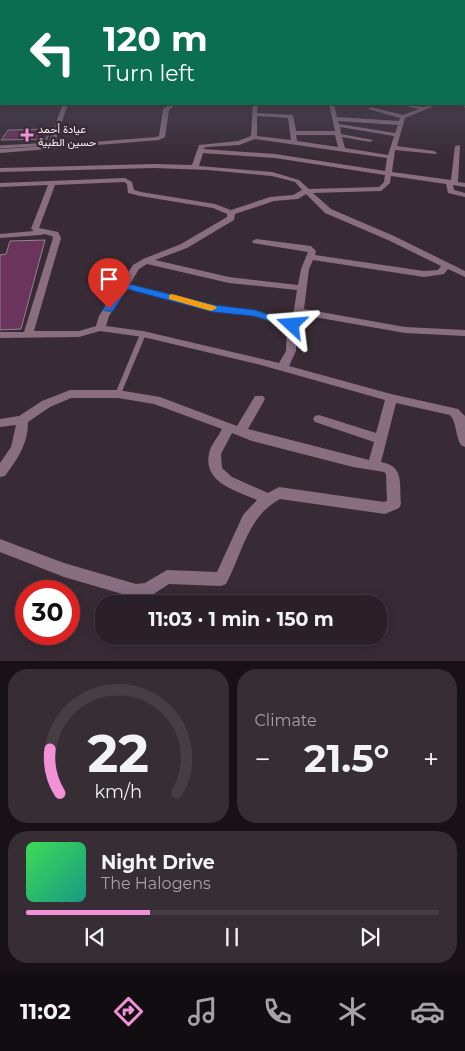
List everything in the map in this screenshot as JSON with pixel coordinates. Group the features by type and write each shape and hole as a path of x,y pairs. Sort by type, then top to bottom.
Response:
{"street":[{"path":"51,145 65,105"},
{"path":"0,151 51,145 157,139 162,137 166,109 172,105"},
{"path":"254,105 254,137"},
{"path":"331,105 342,149"},
{"path":"405,105 422,108"},
{"path":"336,122 401,120 422,108 432,105"},
{"path":"371,110 401,120"},
{"path":"254,114 289,115 294,133 294,144"},
{"path":"0,185 125,180 130,183 131,191 140,194 215,206 232,213 273,199 295,197 305,191 381,189 387,183 390,157 401,120"},
{"path":"336,122 398,135"},
{"path":"294,133 338,134 370,140"},
{"path":"195,167 201,146 239,143 254,137 390,157"},
{"path":"272,174 280,142"},
{"path":"458,146 451,191 465,195"},
{"path":"394,148 434,153"},
{"path":"200,151 275,156 465,185"},
{"path":"0,170 121,166 195,167 272,174 297,181 305,191 328,211 465,274"},
{"path":"28,334 57,238 51,233 35,229 53,182"},
{"path":"100,328 136,267 146,260 184,246 213,230 231,218 232,213"},
{"path":"0,236 51,233"},
{"path":"256,241 308,248 312,251 301,288 299,311 292,325 291,350 282,368"},
{"path":"311,257 424,274 441,272 446,265"},
{"path":"146,260 229,280 301,288"},
{"path":"124,285 213,308 255,313 292,325"},
{"path":"299,311 405,330 465,333"},
{"path":"0,335 79,334 100,328 143,334 282,368 390,398 454,412 460,418 465,442"},
{"path":"0,423 22,420 46,404 70,394 84,392 118,394 156,400 234,430 344,460 387,468 392,472 394,504 385,508 279,493 266,498 256,507 240,533 221,579 167,577 147,590 136,591 58,568 0,545"},
{"path":"374,466 379,438 390,398"},
{"path":"259,399 216,454 216,470 227,481 266,498"},
{"path":"320,419 379,438"},
{"path":"0,472 17,450 22,440 22,420"}],"lane":[{"path":"0,147 51,145"},
{"path":"118,394 143,334"}],"building":[{"name":"عيادة أحمد حسين الطبية","path":"51,129 47,139 1,140 8,130"},
{"path":"45,240 21,329 0,330 0,255 6,254 10,241"}],"slow traffic":[{"path":"172,297 211,308"}],"place":[{"name":"عيادة أحمد حسين الطبية","path":"27,135"}],"route":[{"path":"109,309 124,285 213,308 255,313 292,325"}]}
